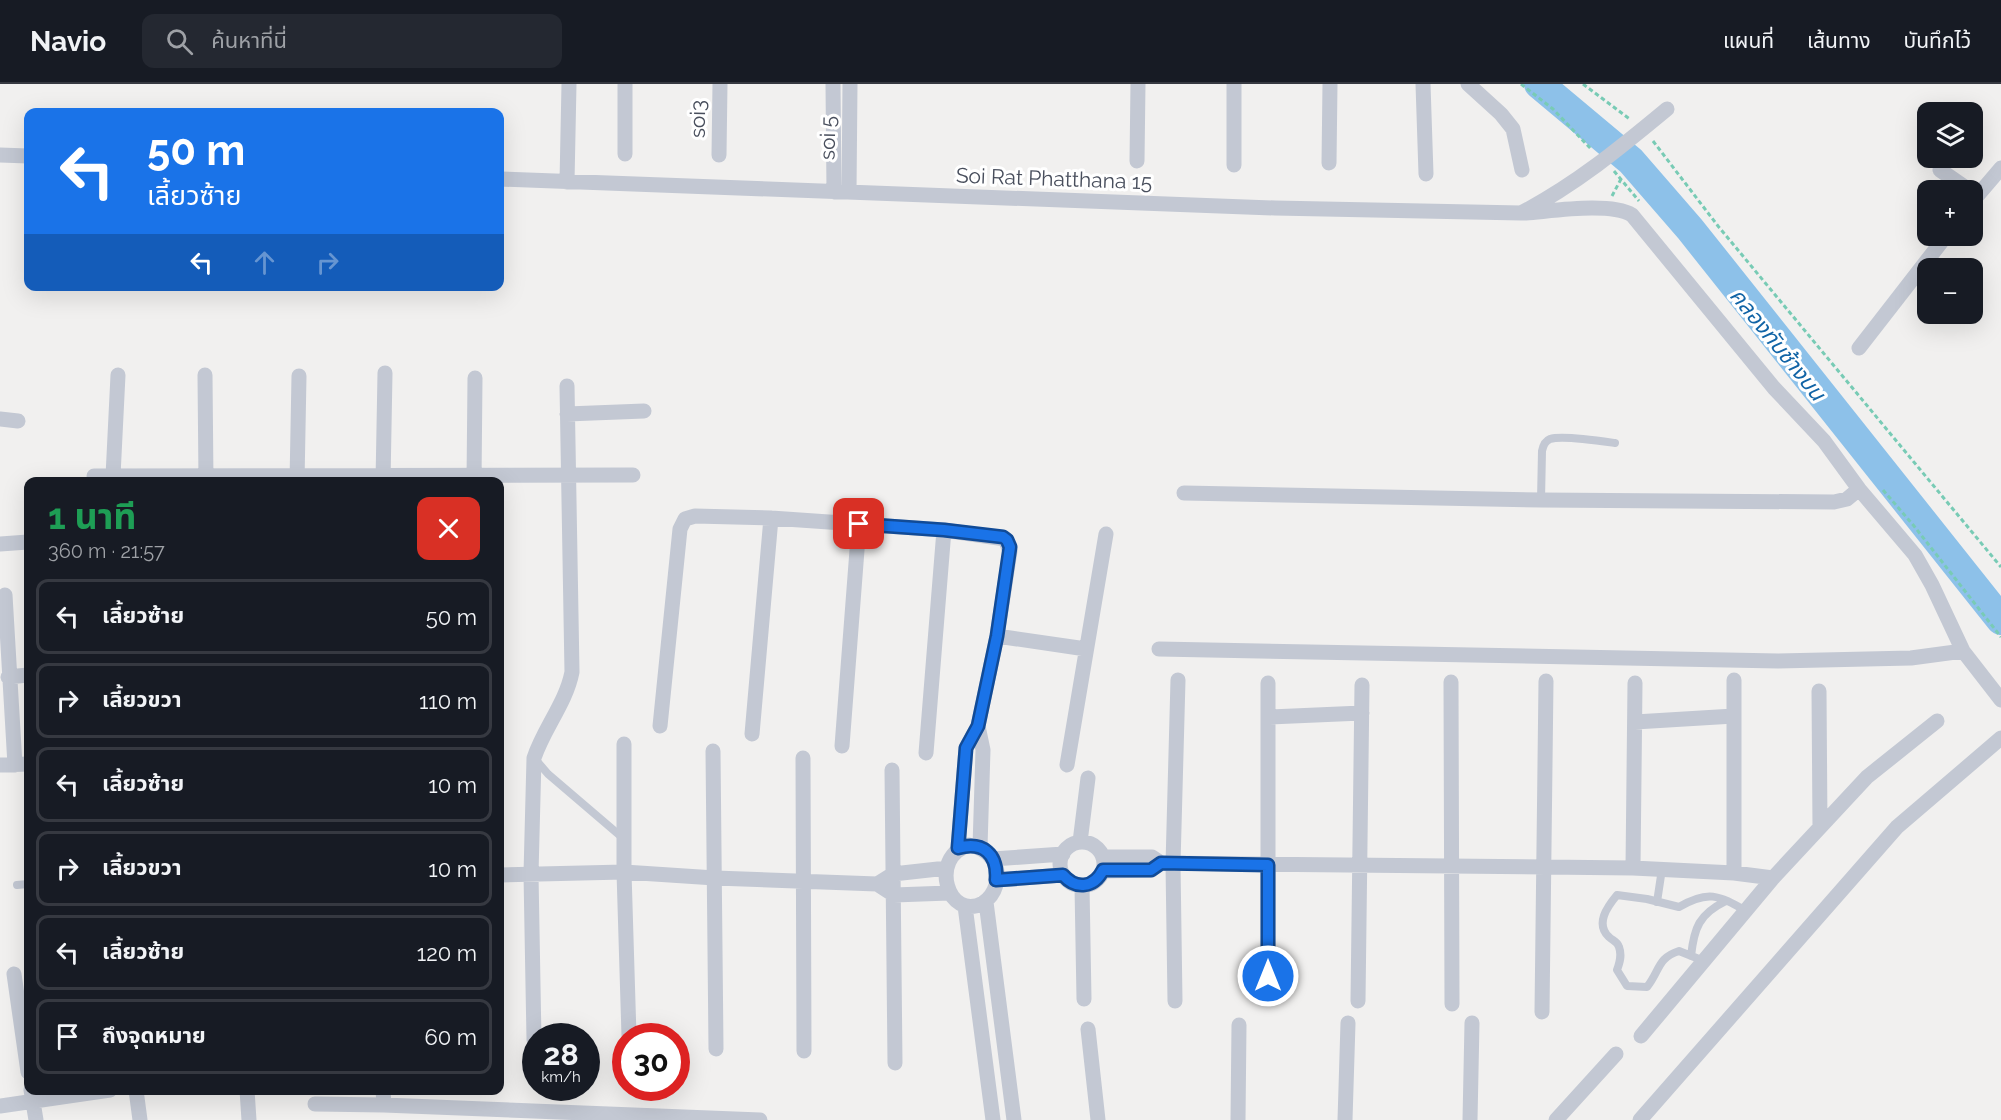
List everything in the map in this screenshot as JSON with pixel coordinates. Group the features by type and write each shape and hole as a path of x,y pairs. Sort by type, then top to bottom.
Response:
{"street":[{"path":"567,182 569,84"},
{"path":"625,84 625,154"},
{"name":"soi3","path":"719,155 720,84"},
{"name":"soi 5","path":"833,84 842,192"},
{"name":"soi 5","path":"842,192 850,84"},
{"path":"1137,161 1138,84"},
{"path":"1234,84 1234,165"},
{"path":"1329,163 1330,84"},
{"path":"1423,84 1426,174"},
{"path":"1468,84 1501,114 1513,129 1522,170"},
{"name":"Soi Rat Phatthana 15","path":"504,179 1275,208 1521,213 1548,199 1666,109"},
{"path":"0,155 24,156"},
{"path":"1983,185 2001,168"},
{"path":"1940,170 1953,180"},
{"path":"1521,213 1604,208 1624,210 1640,224 1774,388 1824,441 1859,489 1915,555 1963,651 2001,700"},
{"path":"1860,348 1938,246"},
{"path":"383,477 385,373"},
{"path":"113,476 118,375"},
{"path":"205,375 206,477"},
{"path":"297,477 299,376"},
{"path":"474,477 475,378"},
{"path":"534,1023 531,874 534,758 540,740 568,688 572,672 567,386"},
{"path":"567,414 644,411"},
{"path":"0,419 18,422"},
{"path":"498,477 568,474 633,475"},
{"path":"94,476 160,477"},
{"path":"1184,494 1834,502 1847,499 1859,489"},
{"path":"660,726 680,529 686,519 695,516 771,518 944,530 1003,537 1010,551 997,636 978,726 966,748 958,848"},
{"path":"752,734 771,518"},
{"path":"842,746 859,524"},
{"path":"926,753 944,530"},
{"path":"1067,765 1106,534"},
{"path":"0,544 24,542"},
{"path":"4,595 9,767"},
{"path":"997,636 1086,649"},
{"path":"1159,649 1778,661 1911,658 1963,651"},
{"path":"5,669 24,674"},
{"path":"1175,1001 1167,863 1178,680"},
{"path":"1734,680 1734,873"},
{"path":"1542,1012 1546,681"},
{"path":"1451,682 1452,1004"},
{"path":"1268,683 1268,999"},
{"path":"1633,868 1635,683"},
{"path":"1358,1001 1362,685"},
{"path":"1819,691 1820,827"},
{"path":"1268,717 1362,713"},
{"path":"1635,722 1734,716"},
{"path":"1641,1036 1697,958 1746,911 1773,878 1867,777 1936,721"},
{"path":"978,726 983,750 980,847"},
{"path":"1640,1120 1898,827 2001,738"},
{"path":"624,744 624,872 629,1023"},
{"path":"713,751 716,1049"},
{"path":"803,758 804,1051"},
{"path":"892,770 895,1063"},
{"path":"1080,843 1088,778"},
{"path":"1080,843 1094,846 1103,864 1095,882 1082,886 1075,885 1063,875 1061,868 1063,854 1067,848 1080,843"},
{"path":"969,845 980,847 993,859 997,872 991,896 986,902 977,906 965,906 956,902 949,893 947,868 950,857 958,848 969,845"},
{"path":"993,859 1063,854"},
{"path":"1103,864 1152,857 1167,863 1633,868 1734,873 1773,878"},
{"path":"877,884 893,874 947,868"},
{"path":"504,874 624,872 877,884 894,895 949,893"},
{"path":"996,880 1063,875"},
{"path":"1082,886 1084,999"},
{"path":"986,902 1014,1120"},
{"path":"965,906 993,1120"},
{"path":"14,974 24,1044"},
{"path":"1345,1120 1348,1023"},
{"path":"1470,1120 1472,1023"},
{"path":"1238,1120 1239,1025"},
{"path":"1088,1029 1098,1120"},
{"path":"1556,1120 1616,1054"},
{"path":"137,1095 140,1120"},
{"path":"247,1095 249,1120"},
{"path":"0,1106 32,1096 36,1120"},
{"path":"315,1104 383,1098 760,1120"}],"lane":[{"path":"1541,500 1542,451 1549,440 1559,438 1615,442"},
{"path":"534,758 548,774 624,839"},
{"path":"1657,902 1662,869"},
{"path":"17,885 24,884"},
{"path":"1726,901 1700,920 1694,935 1697,958 1679,951 1669,954 1661,961 1653,980 1647,987 1627,987 1617,970 1621,959 1618,943 1607,936 1602,921 1608,906 1617,896 1678,907 1706,895 1726,901 1746,911"}],"path":[{"path":"1521,84 1552,109 1596,162"},
{"path":"1583,84 1638,127"},
{"path":"1652,140 1718,226 2001,567"},
{"path":"1604,208 1621,179 1614,171"}],"waterway":[{"name":"คลองทับช้างบน","path":"1539,84 1631,161 1690,229 2001,620"}],"route":[{"path":"859,524 1003,537 1010,547 997,636 978,726 966,748 958,848 969,845 980,847 988,852 997,872 996,880 1063,875 1068,881 1082,886 1095,882 1103,870 1151,870 1161,863 1268,865 1268,976"}]}
